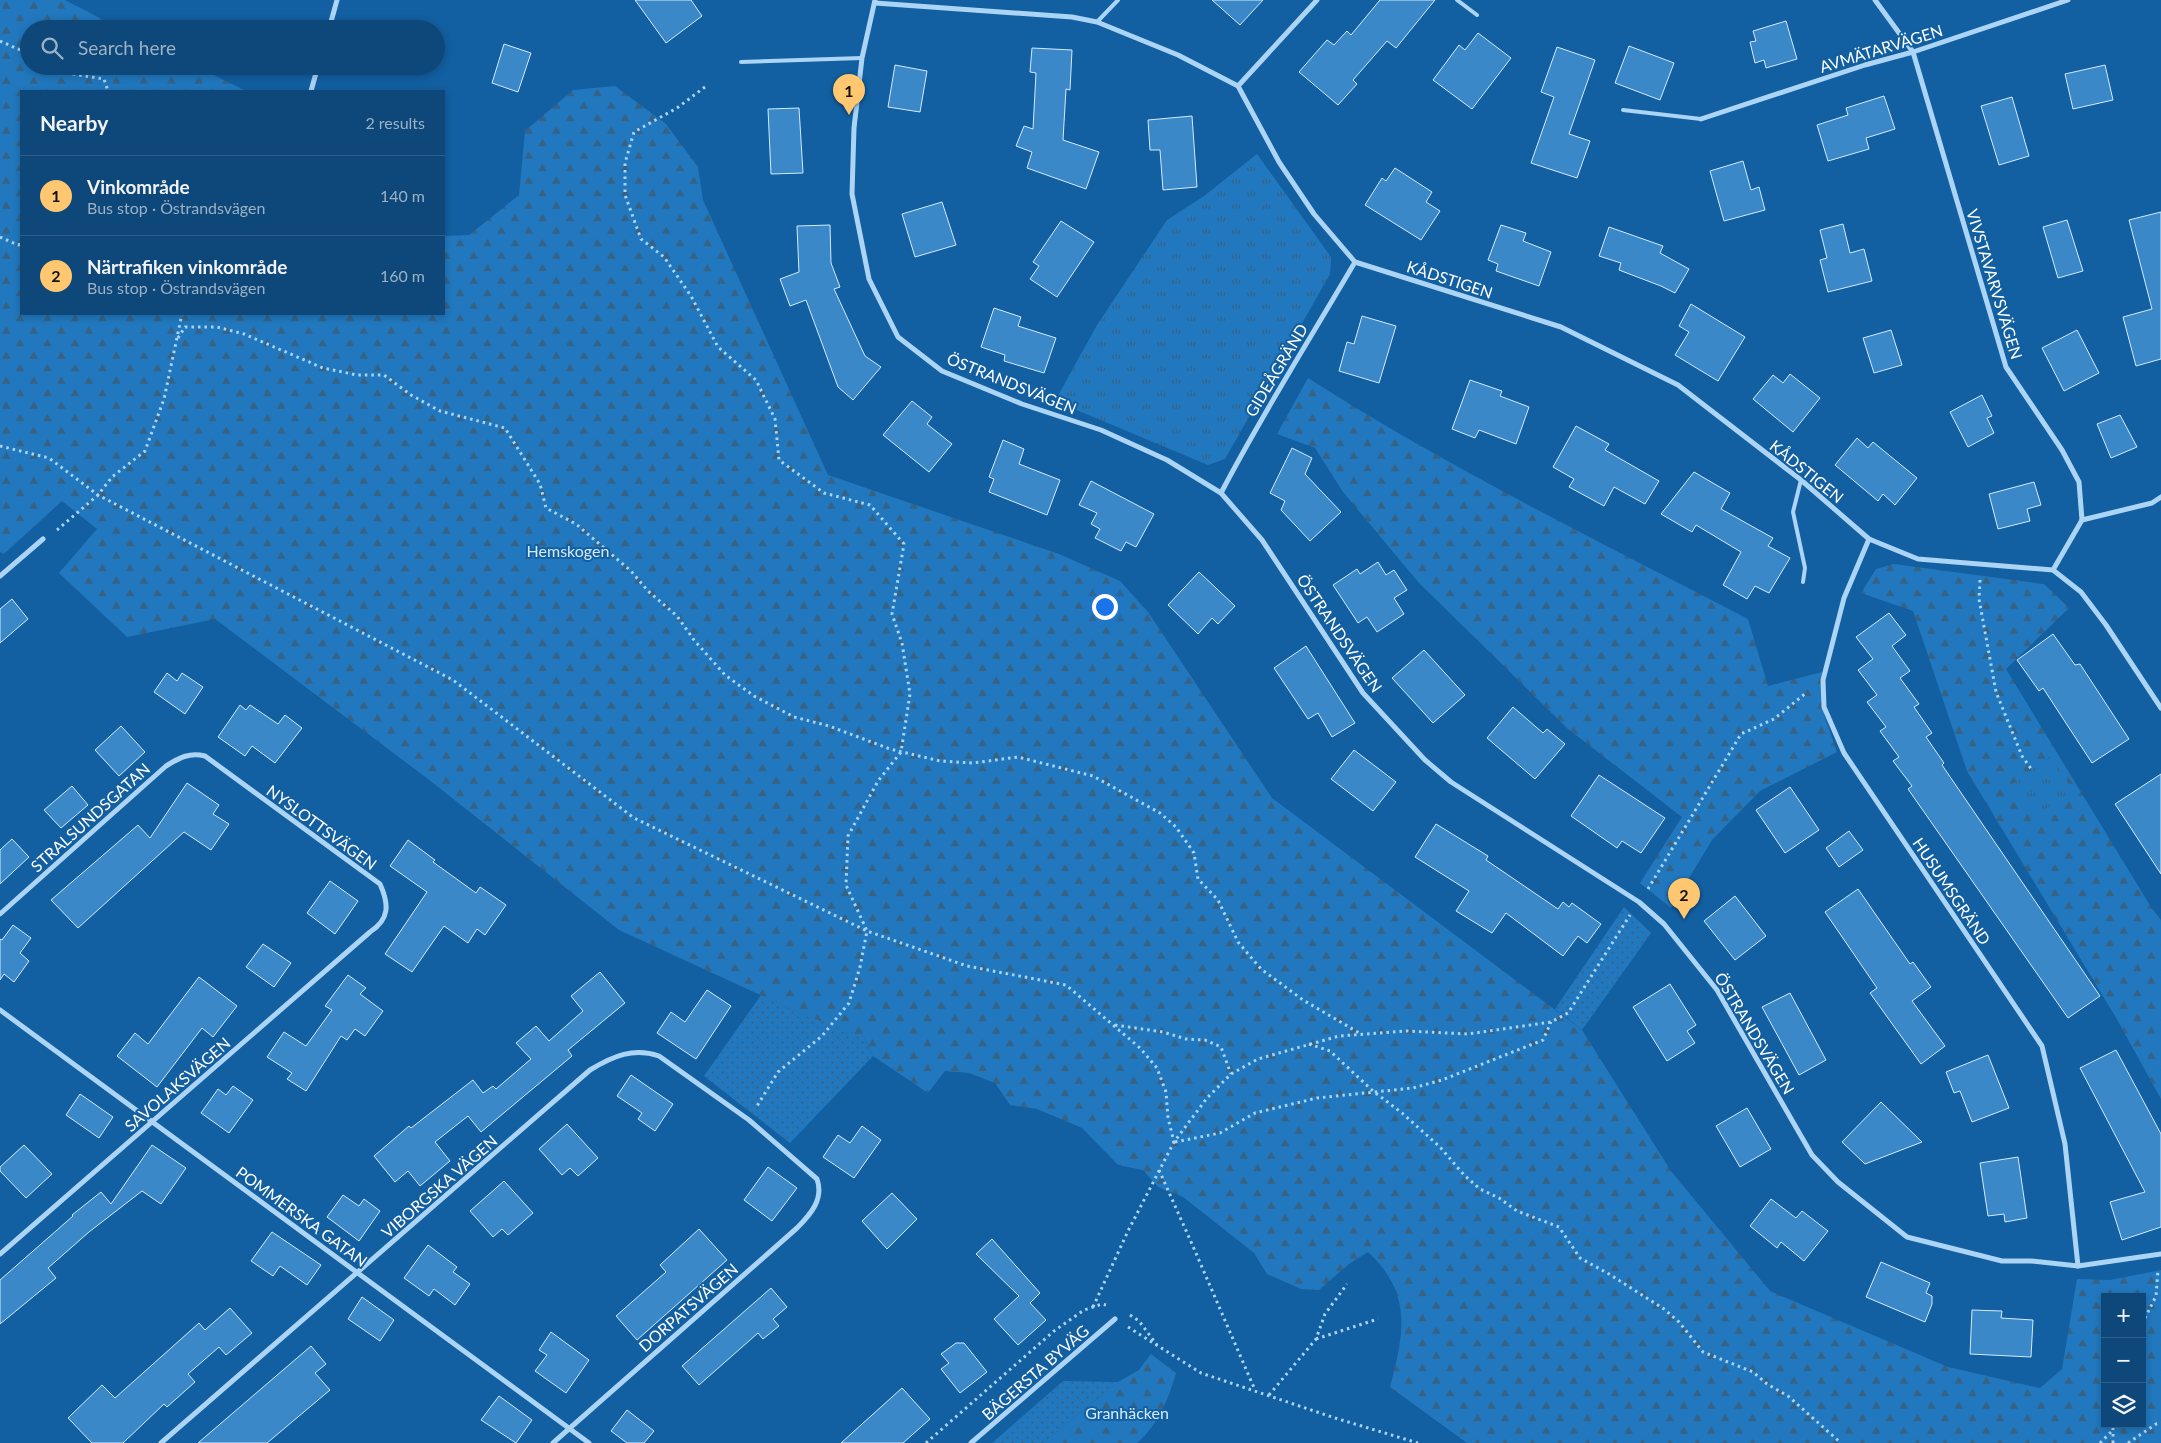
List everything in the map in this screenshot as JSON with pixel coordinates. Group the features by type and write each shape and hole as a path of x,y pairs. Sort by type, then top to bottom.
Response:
{"street":[{"path":"331,20 337,0"},
{"path":"1238,86 1317,0"},
{"name":"VIVSTAVARVSVÄGEN","path":"1875,0 1913,52 2006,367 2062,450 2079,482 2082,520"},
{"name":"AVMÄTARVÄGEN","path":"1701,119 1865,65 1913,52 2068,0"},
{"path":"875,1 1072,17 1097,22 1178,55 1238,86 1279,162 1314,214 1355,262"},
{"name":"ÖSTRANDSVÄGEN","path":"875,1 862,58 854,128 852,194 869,279 898,337 942,371 1022,404 1101,430 1167,460 1221,493 1262,540 1363,693 1425,760 1451,782 1639,902 1664,924 1717,990 1812,1155 1838,1182 1907,1237 2002,1262 2031,1261 2078,1266 2161,1254"},
{"path":"311,90 315,75"},
{"name":"GIDEÅGRÄND","path":"1221,493 1248,440 1355,262"},
{"name":"KÅDSTIGEN","path":"1355,262 1561,327 1678,385 1801,480 1869,539 1918,559 2053,570"},
{"path":"2161,497 2152,503 2082,520 2053,570 2081,592 2106,625 2161,708"},
{"name":"HUSUMSGRÄND","path":"1869,539 1844,598 1823,680 1824,707 1844,753 2042,1046 2065,1144 2078,1266"},
{"path":"0,576 43,540"},
{"name":"STRALSUNDSGATAN","path":"0,914 166,766 195,754 205,756"},
{"name":"NYSLOTTSVÄGEN","path":"205,756 380,884 387,899 385,916 380,926 370,932"},
{"name":"SAVOLAKSVÄGEN","path":"0,1254 370,932"},
{"name":"POMMERSKA GATAN","path":"0,1010 589,1443"},
{"name":"VIBORGSKA VÄGEN","path":"160,1443 590,1070 608,1059 625,1053 646,1052 660,1056 749,1120"},
{"name":"DORPATSVÄGEN","path":"553,1443 814,1211 819,1187 816,1179 749,1120"},
{"name":"BÄGERSTA BYVÄG","path":"971,1443 1115,1319"}],"lane":[{"path":"1097,22 1118,0"},
{"path":"1456,0 1477,15"},
{"path":"741,62 862,58"},
{"path":"1623,110 1701,119"},
{"path":"1801,480 1793,512 1805,568 1803,582"}],"path":[{"path":"0,42 20,50"},
{"path":"79,75 104,79 108,90"},
{"path":"705,87 677,108 634,132 625,162 625,195 641,240 664,257 691,296 718,347 756,380 775,419 779,460 824,493 870,505 904,544 892,614 902,643 910,694 901,752 878,781 848,836 846,885 867,931 849,1003 822,1036 778,1072 749,1120"},
{"path":"0,237 20,244"},
{"path":"43,540 48,538 98,495 112,477 145,451 164,399 182,315"},
{"path":"178,338 185,327 217,327 244,334 323,368 357,375 384,375 411,395 440,411 505,428 540,484 546,508 576,524 631,571 648,591 677,616 694,640 725,675 754,696 794,717 829,726 901,752 940,761 973,763 1018,757 1093,776 1160,813 1176,827 1194,853 1198,879 1218,900 1238,942 1261,969 1303,1000 1361,1034"},
{"path":"0,446 49,458 98,495 453,680 634,818 867,931 967,966 1066,985 1140,1048 1157,1068 1166,1092 1168,1118 1174,1142"},
{"path":"1981,565 1979,598 1996,692 2022,756 2032,770"},
{"path":"1094,1307 1158,1170 1174,1142 1207,1098 1231,1074 1258,1059 1339,1036 1406,1031 1468,1034 1551,1022 1568,1013 1639,902 1741,734 1774,719 1823,680"},
{"path":"1174,1142 1220,1133 1255,1113 1317,1098 1413,1088 1442,1080 1543,1040 1551,1022"},
{"path":"1114,1025 1163,1032 1186,1039 1205,1040 1222,1047 1231,1074"},
{"path":"1309,1044 1330,1051 1372,1091 1402,1113 1440,1147 1464,1175 1480,1188 1499,1198 1517,1211 1559,1227 1580,1258 1664,1309 1679,1322 1703,1352 1753,1372 1766,1384 1788,1396 1841,1443"},
{"path":"1158,1170 1256,1391"},
{"path":"2146,1316 2156,1296 2159,1264"},
{"path":"1269,1394 1316,1339 1324,1314 1347,1284"},
{"path":"926,1443 1054,1331 1084,1310 1102,1304 1108,1306"},
{"path":"1128,1313 1139,1321 1159,1346"},
{"path":"1115,1319 1201,1373 1269,1394 1302,1408 1418,1443"},
{"path":"1316,1339 1378,1319"},
{"path":"2128,1443 2156,1424 2161,1423"},
{"path":"2100,1443 2113,1430"},
{"path":"2113,1430 2113,1443"}],"green space":[{"name":"Hemskogen","path":"0,0 65,0 104,20 20,20 20,75 214,75 244,90 20,90 20,315 445,315 445,236 469,235 519,195 525,131 573,90 615,86 666,124 698,167 703,200 828,475 1059,554 1120,581 1148,612 1272,798 1582,1030 1671,1171 1770,1291 1948,1367 2040,1388 2062,1369 2077,1279 2110,1280 2161,1270 2161,1443 1467,1443 1390,1387 1399,1349 1401,1315 1392,1283 1368,1252 1349,1264 1319,1290 1301,1289 1267,1274 1254,1253 1183,1197 1158,1187 1143,1170 1118,1165 1082,1128 1037,1109 1010,1105 995,1083 969,1073 945,1071 928,1093 873,1056 864,1037 797,1012 619,930 428,779 215,619 127,637 59,573 97,529 62,501 4,554 0,552"},
{"path":"1257,154 1331,257 1330,274 1225,459 1208,465 1055,401 1097,325 1167,220 1204,196"},
{"path":"1308,378 1470,474 1748,619 1768,686 1822,672 1824,715 1837,752 1760,791 1712,840 1671,908 1640,883 1682,817 1568,729 1419,583 1343,492 1315,448 1277,434"},
{"path":"1894,564 2044,584 2069,608 2006,669 2151,907 2161,920 2161,1099 2115,1016 1967,771 1913,611 1861,593 1876,569"},
{"path":"2052,755 2072,790 2041,813 2010,786"},
{"path":"1624,907 1651,933 1582,1030 1555,1009"},
{"path":"761,995 797,1012 807,1012 864,1037 873,1056 790,1143 704,1076"},
{"name":"Granhäcken","path":"1151,1354 1176,1373 1170,1393 1157,1420 1137,1443 1043,1443 1118,1382 1139,1370"},
{"path":"1063,1381 1118,1382 1043,1443 992,1443"}],"building":[{"path":"635,0 691,0 702,16 666,43"},
{"path":"1212,0 1263,0 1240,25"},
{"path":"1380,0 1435,0 1396,48 1387,41 1353,80 1357,84 1338,105 1299,72 1327,40 1334,45 1347,31 1351,35"},
{"path":"1786,21 1797,59 1766,68 1764,60 1755,63 1750,42 1756,41 1753,31"},
{"path":"1478,33 1511,58 1472,109 1433,80 1459,45 1465,50"},
{"path":"504,44 531,53 518,92 492,83"},
{"path":"1629,46 1674,63 1660,100 1615,83"},
{"path":"1557,47 1595,60 1569,134 1590,141 1577,178 1531,163 1554,97 1541,92"},
{"path":"1032,48 1072,50 1070,90 1066,89 1063,140 1099,152 1086,189 1027,168 1032,152 1016,146 1024,126 1033,129 1036,73 1030,72"},
{"path":"895,65 927,71 920,112 888,107"},
{"path":"2105,65 2113,100 2073,109 2065,74"},
{"path":"1884,96 1895,129 1866,138 1869,149 1828,161 1817,125 1848,115 1846,108"},
{"path":"2012,97 2029,156 1999,165 1981,106"},
{"path":"799,108 803,173 771,174 768,109"},
{"path":"1192,116 1197,187 1163,190 1160,150 1150,150 1148,120"},
{"path":"1743,161 1751,190 1759,187 1765,210 1724,221 1710,171"},
{"path":"1395,168 1432,192 1426,202 1440,211 1421,240 1365,205 1382,178 1386,181"},
{"path":"942,202 956,245 915,257 902,214"},
{"path":"2161,212 2161,359 2136,366 2123,317 2152,309 2129,220"},
{"path":"2067,220 2083,271 2058,278 2043,227"},
{"path":"1061,221 1094,242 1057,297 1030,279 1039,266 1033,262"},
{"path":"1843,224 1850,253 1864,249 1872,281 1828,292 1820,260 1827,258 1820,230"},
{"path":"830,225 831,263 840,287 834,289 865,356 881,367 853,400 838,387 806,300 790,306 780,279 799,272 797,226"},
{"path":"1501,225 1526,233 1523,241 1551,252 1539,286 1496,271 1498,264 1488,260"},
{"path":"1609,227 1663,246 1660,253 1689,269 1675,293 1619,270 1621,263 1599,256"},
{"path":"1691,304 1745,337 1718,381 1675,355 1689,332 1679,326"},
{"path":"994,308 1021,317 1018,326 1056,338 1044,373 1004,361 1005,355 981,347"},
{"path":"1362,316 1396,326 1379,383 1339,371 1347,342 1354,344"},
{"path":"1891,330 1902,365 1874,373 1863,338"},
{"path":"2077,330 2099,373 2064,391 2042,348"},
{"path":"1790,374 1820,398 1793,432 1753,399 1773,375 1783,383"},
{"path":"1470,380 1502,391 1500,396 1529,407 1516,444 1479,430 1475,438 1452,429"},
{"path":"1982,395 1992,416 1987,418 1994,433 1968,447 1950,412"},
{"path":"912,401 932,417 927,424 952,444 929,472 883,435"},
{"path":"2120,415 2137,447 2111,458 2097,424"},
{"path":"1576,426 1609,444 1605,450 1659,481 1645,504 1614,487 1604,506 1569,487 1574,479 1553,467"},
{"path":"1857,438 1868,448 1873,442 1917,478 1895,505 1883,494 1878,501 1835,465"},
{"path":"1003,440 1024,449 1019,464 1060,480 1047,515 989,492 994,479 989,477"},
{"path":"1292,448 1312,458 1305,474 1341,512 1310,541 1281,510 1285,501 1270,493"},
{"path":"1694,472 1730,493 1721,509 1773,538 1768,546 1790,558 1769,593 1755,586 1747,599 1723,585 1741,552 1696,525 1692,532 1661,514"},
{"path":"1091,481 1154,514 1136,547 1126,542 1121,551 1095,538 1100,529 1091,524 1097,513 1079,505"},
{"path":"2034,482 2041,505 2027,509 2030,521 1998,529 1989,494"},
{"path":"1378,562 1386,575 1394,570 1407,590 1394,598 1404,614 1377,632 1367,617 1358,623 1333,585 1357,569 1360,574"},
{"path":"1199,572 1235,606 1218,624 1212,618 1198,634 1168,605"},
{"path":"12,599 28,619 0,643 0,609"},
{"path":"1889,613 1906,635 1892,646 1910,671 1900,678 1919,704 1914,707 1932,733 1926,737 1944,763 1942,765 2100,996 2068,1018 1908,789 1912,786 1893,761 1899,757 1880,731 1886,727 1867,702 1877,695 1858,670 1873,659 1856,637"},
{"path":"2053,634 2075,665 2080,664 2129,739 2092,763 2043,688 2039,691 2017,660"},
{"path":"1306,646 1355,723 1332,737 1318,713 1308,719 1274,668"},
{"path":"1424,650 1465,695 1433,723 1392,678"},
{"path":"167,673 177,681 182,673 203,687 185,714 154,692"},
{"path":"240,705 246,710 250,705 278,724 285,715 302,728 275,763 252,746 245,756 218,737"},
{"path":"1513,707 1543,733 1547,729 1565,744 1535,779 1487,738"},
{"path":"121,726 145,752 119,776 95,750"},
{"path":"1354,750 1396,782 1373,811 1331,779"},
{"path":"2161,774 2161,874 2115,804"},
{"path":"1599,775 1665,818 1641,853 1622,841 1617,848 1571,816"},
{"path":"187,783 219,805 213,814 229,824 211,850 184,832 78,928 51,900 138,825 150,838"},
{"path":"72,786 88,805 61,828 44,810"},
{"path":"1790,787 1819,830 1785,853 1756,810"},
{"path":"1436,824 1488,856 1486,860 1558,909 1563,902 1569,907 1572,903 1601,924 1587,943 1578,936 1563,956 1506,913 1492,933 1456,911 1469,891 1415,857"},
{"path":"1849,831 1863,850 1839,867 1826,848"},
{"path":"12,839 29,857 0,884 0,850"},
{"path":"408,840 435,860 433,862 476,893 480,887 506,905 485,935 477,929 468,943 444,926 412,972 385,954 427,892 390,866"},
{"path":"330,881 358,901 335,934 307,913"},
{"path":"1858,889 1910,964 1913,962 1931,987 1912,1001 1945,1046 1921,1064 1870,993 1877,988 1825,912"},
{"path":"1735,896 1766,936 1735,960 1704,921"},
{"path":"13,925 31,938 20,953 29,961 14,982 4,974 0,980 0,939 2,940"},
{"path":"263,944 291,963 274,987 246,967"},
{"path":"600,972 625,1003 568,1050 572,1056 481,1132 468,1116 435,1142 450,1161 420,1186 408,1171 395,1182 374,1156 409,1126 411,1128 473,1080 483,1093 493,1086 496,1089 531,1059 516,1043 536,1026 549,1041 583,1011 571,996"},
{"path":"348,975 366,988 360,994 383,1011 365,1036 355,1029 347,1040 341,1036 306,1091 287,1079 292,1073 267,1057 284,1032 306,1046 332,1010 325,1006"},
{"path":"199,977 237,1006 213,1037 202,1028 157,1087 117,1056 135,1033 148,1044"},
{"path":"1670,984 1696,1025 1687,1031 1695,1043 1667,1061 1633,1007"},
{"path":"707,990 731,1006 696,1059 657,1033 671,1012 685,1022"},
{"path":"1790,993 1826,1060 1799,1075 1762,1007"},
{"path":"2116,1050 2161,1134 2161,1227 2122,1240 2110,1202 2145,1192 2080,1068"},
{"path":"1988,1055 2009,1108 1972,1122 1960,1091 1954,1093 1946,1072"},
{"path":"631,1075 673,1104 655,1131 638,1119 642,1113 617,1096"},
{"path":"233,1086 253,1100 229,1133 201,1113 218,1089 226,1095"},
{"path":"80,1094 113,1117 99,1138 66,1115"},
{"path":"1881,1102 1922,1142 1865,1164 1842,1142"},
{"path":"1747,1108 1771,1149 1740,1167 1716,1126"},
{"path":"567,1124 598,1158 578,1176 570,1168 562,1175 539,1149"},
{"path":"862,1126 881,1140 854,1178 823,1157 838,1135 850,1143"},
{"path":"24,1145 52,1174 26,1198 0,1171 0,1167"},
{"path":"152,1145 186,1168 161,1204 142,1191 89,1232 48,1268 56,1278 0,1324 0,1280 72,1215 101,1192 111,1204"},
{"path":"2018,1157 2027,1218 2005,1222 2004,1214 1988,1216 1980,1163"},
{"path":"768,1167 797,1188 772,1221 744,1200"},
{"path":"504,1181 533,1213 508,1235 502,1229 493,1237 470,1211"},
{"path":"892,1193 917,1219 887,1249 862,1221"},
{"path":"343,1195 359,1206 364,1199 380,1211 359,1241 327,1217"},
{"path":"1771,1199 1796,1218 1802,1211 1828,1231 1804,1261 1781,1242 1777,1248 1750,1226"},
{"path":"699,1229 727,1260 637,1340 616,1316 666,1272 660,1265"},
{"path":"272,1232 321,1265 307,1285 280,1266 273,1276 251,1261"},
{"path":"992,1239 1040,1293 1030,1303 1046,1320 1018,1345 994,1319 1019,1296 976,1254"},
{"path":"428,1245 457,1267 453,1272 470,1284 455,1305 434,1289 429,1296 404,1278"},
{"path":"1881,1262 1930,1283 1926,1293 1932,1296 1932,1304 1925,1322 1866,1297"},
{"path":"771,1288 787,1307 773,1319 779,1326 763,1339 758,1333 699,1385 682,1366"},
{"path":"362,1297 394,1320 380,1341 348,1319"},
{"path":"230,1308 252,1333 226,1355 219,1347 188,1374 195,1382 167,1407 164,1404 123,1443 92,1443 68,1418 102,1385 115,1398 199,1323 205,1330"},
{"path":"1972,1310 2002,1311 2001,1318 2033,1320 2031,1357 1970,1354"},
{"path":"551,1332 589,1360 566,1393 535,1371 547,1355 539,1350"},
{"path":"956,1343 964,1343 987,1372 960,1393 941,1369 949,1363 941,1354"},
{"path":"311,1346 326,1364 315,1373 330,1390 267,1443 198,1443"},
{"path":"902,1388 930,1419 903,1443 841,1443"},
{"path":"499,1396 532,1420 516,1443 481,1420"},
{"path":"627,1410 654,1431 644,1443 627,1443 611,1431"}],"place":[{"name":"Vinkområde","path":"849,115"},
{"name":"Närtrafiken vinkområde","path":"1684,919"}]}
